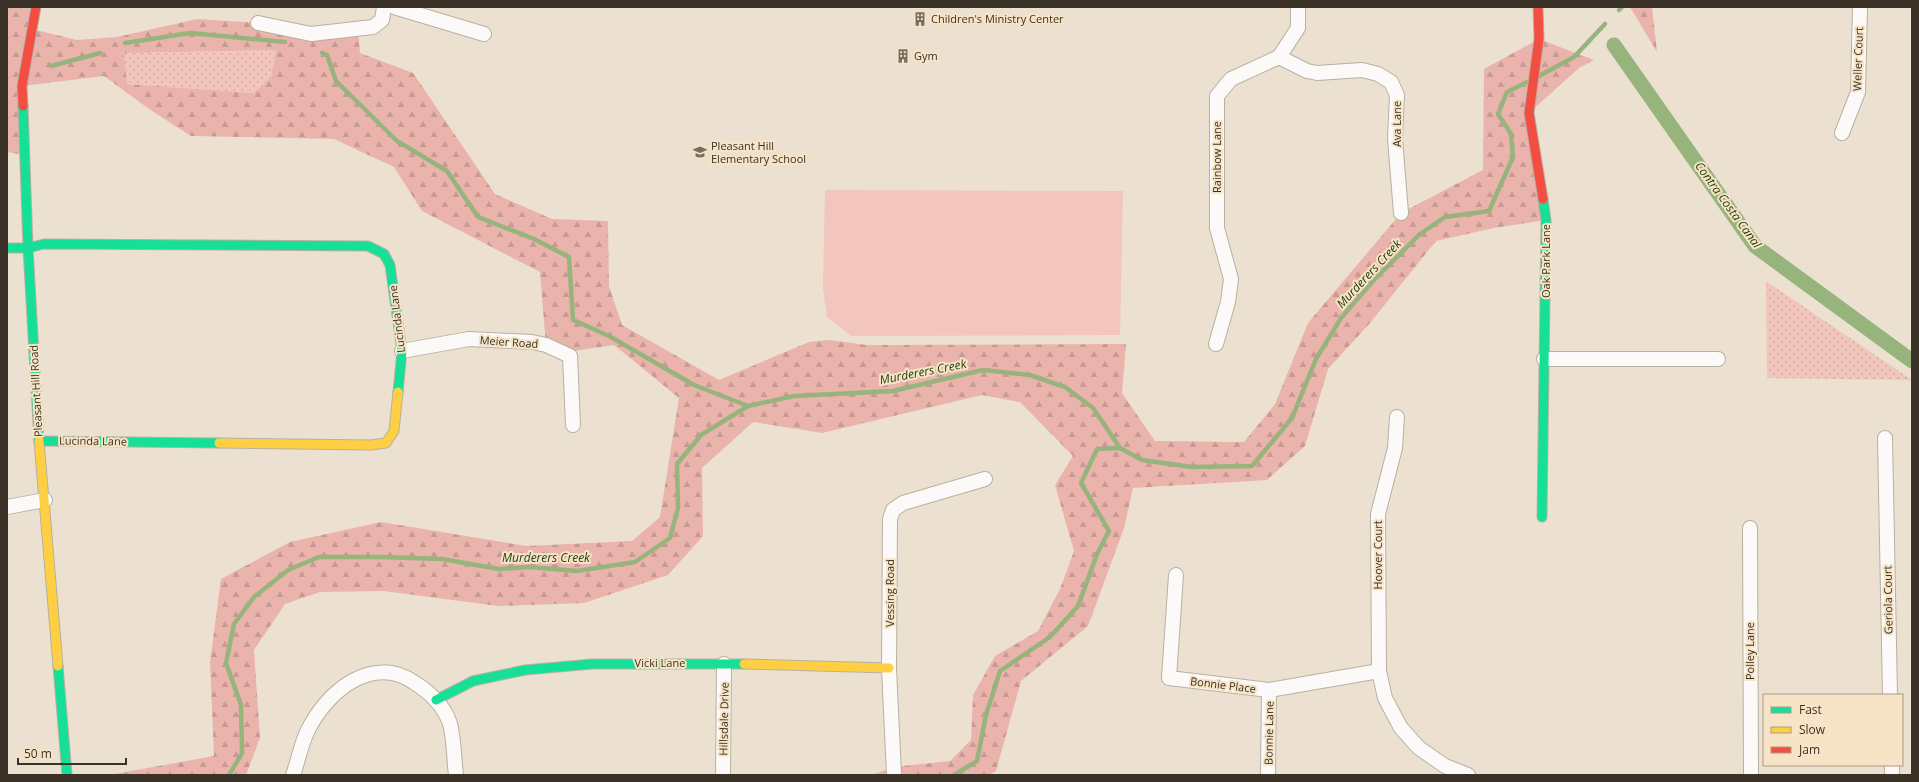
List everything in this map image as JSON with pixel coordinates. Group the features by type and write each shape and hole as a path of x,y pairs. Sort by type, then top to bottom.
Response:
{"street":[{"name":"Pleasant Hill Road","path":"36,7 22,86 28,248 39,441 67,775"},
{"path":"258,23 311,34 373,27 382,20 384,7"},
{"path":"394,7 484,34"},
{"path":"1279,57 1298,28 1298,7"},
{"name":"Oak Park Lane","path":"1538,7 1539,39 1537,64 1529,113 1546,220 1542,517"},
{"name":"Weller Court","path":"1842,133 1858,92 1860,7"},
{"name":"Ava Lane","path":"1279,57 1307,71 1317,73 1362,70 1378,74 1391,82 1397,95 1395,139 1401,213"},
{"name":"Rainbow Lane","path":"1216,344 1228,302 1231,279 1216,228 1217,96 1231,79 1279,57"},
{"name":"Lucinda Lane","path":"7,248 28,248 44,244 368,246 384,254 390,265 402,351 394,431 386,443 371,445 39,441"},
{"name":"Meier Road","path":"402,351 469,339 532,342 546,345 570,356 573,425"},
{"path":"1544,359 1718,359"},
{"name":"Hoover Court","path":"1397,417 1395,448 1378,514 1379,671 1385,698 1401,728 1419,748 1445,766 1468,775"},
{"name":"Geriola Court","path":"1885,438 1890,694"},
{"name":"Vessing Road","path":"894,775 889,668 890,519 893,510 903,503 985,479"},
{"path":"7,508 45,500"},
{"name":"Polley Lane","path":"1750,528 1751,775"},
{"name":"Bonnie Place","path":"1176,575 1169,678 1269,690 1379,671"},
{"name":"Vicki Lane","path":"436,700 473,681 525,670 592,664 724,664 889,668"},
{"name":"Hillsdale Drive","path":"723,775 724,664"},
{"path":"293,775 307,731 324,706 342,686 356,678 374,673 388,672 405,676 436,700 450,721 456,775"},
{"name":"Bonnie Lane","path":"1268,775 1269,690"}],"shaded area":[{"path":"276,50 271,77 255,93 127,84 124,53"},
{"path":"825,190 1123,191 1120,335 851,336 827,317 823,288"},
{"path":"1766,281 1912,380 1767,378"}],"green space":[{"path":"7,7 36,7 32,29 77,40 117,37 197,19 258,23 311,34 358,29 360,53 413,73 495,194 552,219 608,221 609,286 622,325 719,380 809,342 829,340 867,345 1126,344 1122,393 1155,441 1244,442 1275,404 1308,323 1401,213 1483,170 1484,69 1539,39 1594,60 1579,68 1529,113 1546,220 1494,228 1436,241 1370,323 1328,369 1305,446 1267,480 1133,488 1124,528 1088,626 1021,681 996,771 990,775 872,775 894,767 950,761 971,740 973,695 995,656 1038,631 1060,589 1074,551 1055,485 1073,456 1020,402 982,395 822,433 753,422 702,468 703,536 668,575 584,603 498,606 384,591 320,592 285,604 254,650 260,738 246,775 109,775 214,756 210,662 221,579 290,542 381,522 527,546 632,541 660,517 679,398 614,345 573,351 546,345 540,272 422,211 394,167 334,139 191,136 149,109 104,76 22,86 25,155 7,152","holes":["276,50 271,77 254,93 127,84 124,53"]},
{"path":"1630,7 1652,7 1657,52"}],"waterway":[{"name":"Murderers Creek","path":"1619,10 1622,7"},
{"name":"Murderers Creek","path":"1539,76 1574,57 1605,24"},
{"path":"125,43 190,33 285,42"},
{"name":"Contra Costa Canal","path":"1614,45 1755,246 1912,361"},
{"path":"51,66 100,53"},
{"path":"322,53 327,55 336,81 397,141 447,171 478,217 534,239 569,257 573,320 609,336 694,385 748,406"},
{"name":"Murderers Creek","path":"229,775 242,753 241,705 226,663 234,624 254,597 288,570 319,557 442,559 499,569 529,567 577,571 635,562 670,538 678,508 677,464 701,435 748,406 794,396 893,391 983,370 1030,375 1065,387 1093,408 1120,448 1142,460 1192,467 1252,466 1292,418 1316,359 1341,318 1373,281 1420,234 1445,217 1489,211 1513,157 1511,134 1498,114 1507,92 1527,82"},
{"path":"954,775 977,761 986,715 1000,671 1050,637 1078,606 1097,554 1109,531 1081,483 1097,449 1120,448"}],"traffic: fast":[{"path":"23,106 28,248 39,441"},
{"path":"1542,517 1546,220 1543,199"},
{"path":"7,248 28,248 44,244 368,246 384,254 390,265 402,351 398,392"},
{"path":"39,441 219,443"},
{"path":"436,700 473,681 525,670 592,664 744,664"},
{"path":"58,666 67,775"}],"traffic: slow":[{"path":"219,443 371,445 386,443 394,431 398,392"},
{"path":"39,441 58,666"},
{"path":"744,664 889,668"}],"traffic: jam":[{"path":"23,106 22,86 36,7"},
{"path":"1538,7 1539,39 1529,113 1543,199"}],"place":[{"name":"Children's Ministry Center","path":"920,19"},
{"name":"Gym","path":"903,56"},
{"name":"Pleasant Hill Elementary School","path":"700,152"}]}
